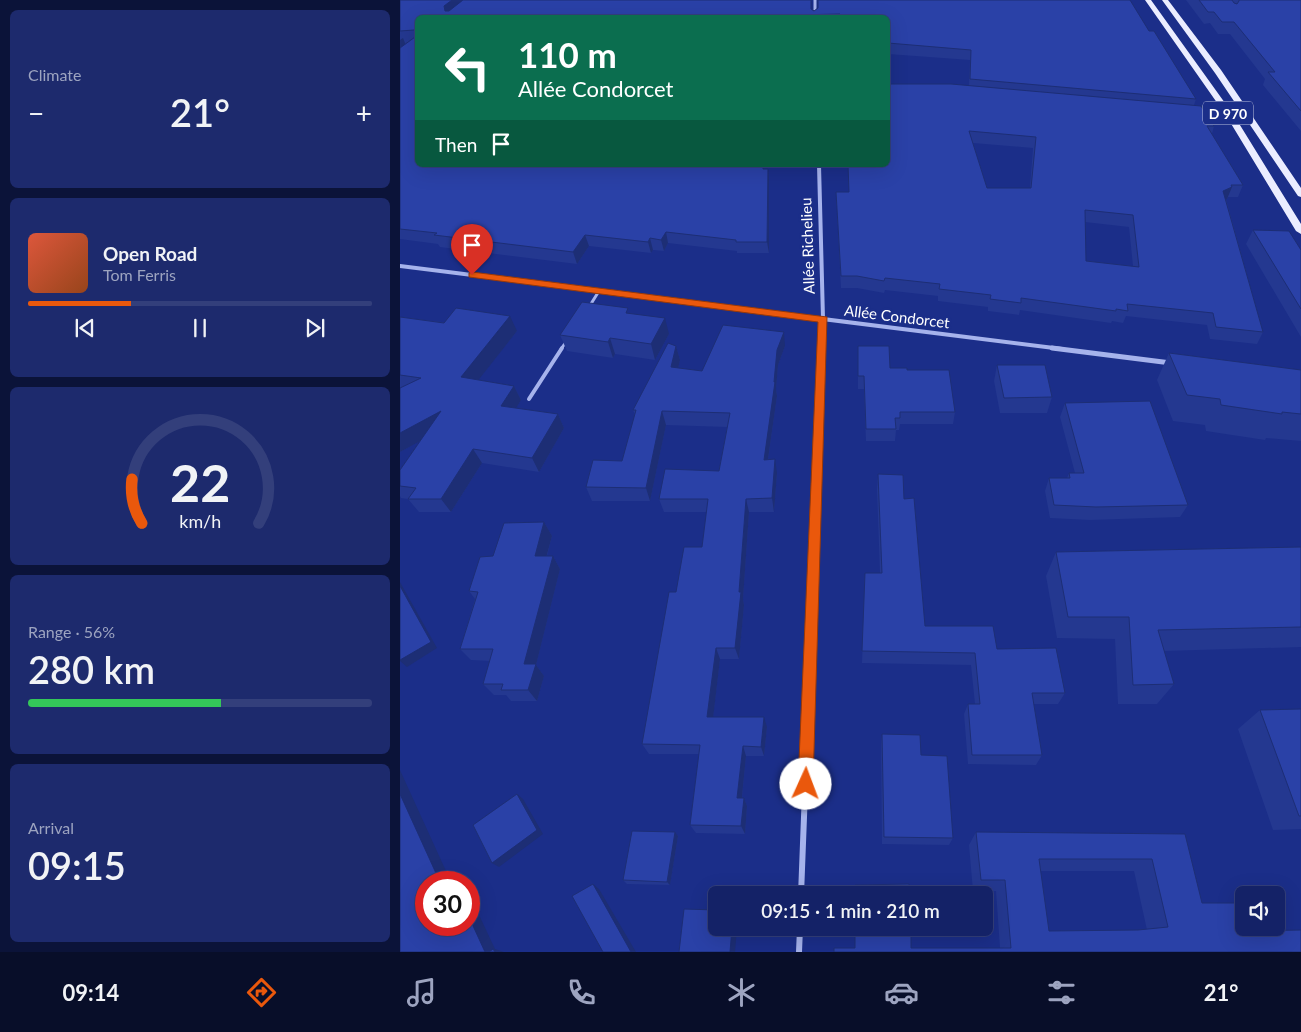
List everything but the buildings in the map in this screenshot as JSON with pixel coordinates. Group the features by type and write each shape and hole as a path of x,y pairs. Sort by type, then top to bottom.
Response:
{"main road":[{"name":"D 970","path":"1148,0 1231,117 1301,231"},
{"name":"D 970","path":"1165,0 1218,72 1301,194"}],"street":[{"path":"815,0 815,15"},
{"path":"1194,113 1231,117"},
{"name":"Allée Richelieu","path":"801,886 823,319 819,167"},
{"name":"Allée Condorcet","path":"400,266 1174,363"},
{"path":"799,952 800,936"}],"lane":[{"path":"588,308 599,291"},
{"path":"529,399 567,341"}],"route":[{"path":"472,275 823,319 806,784"}]}
